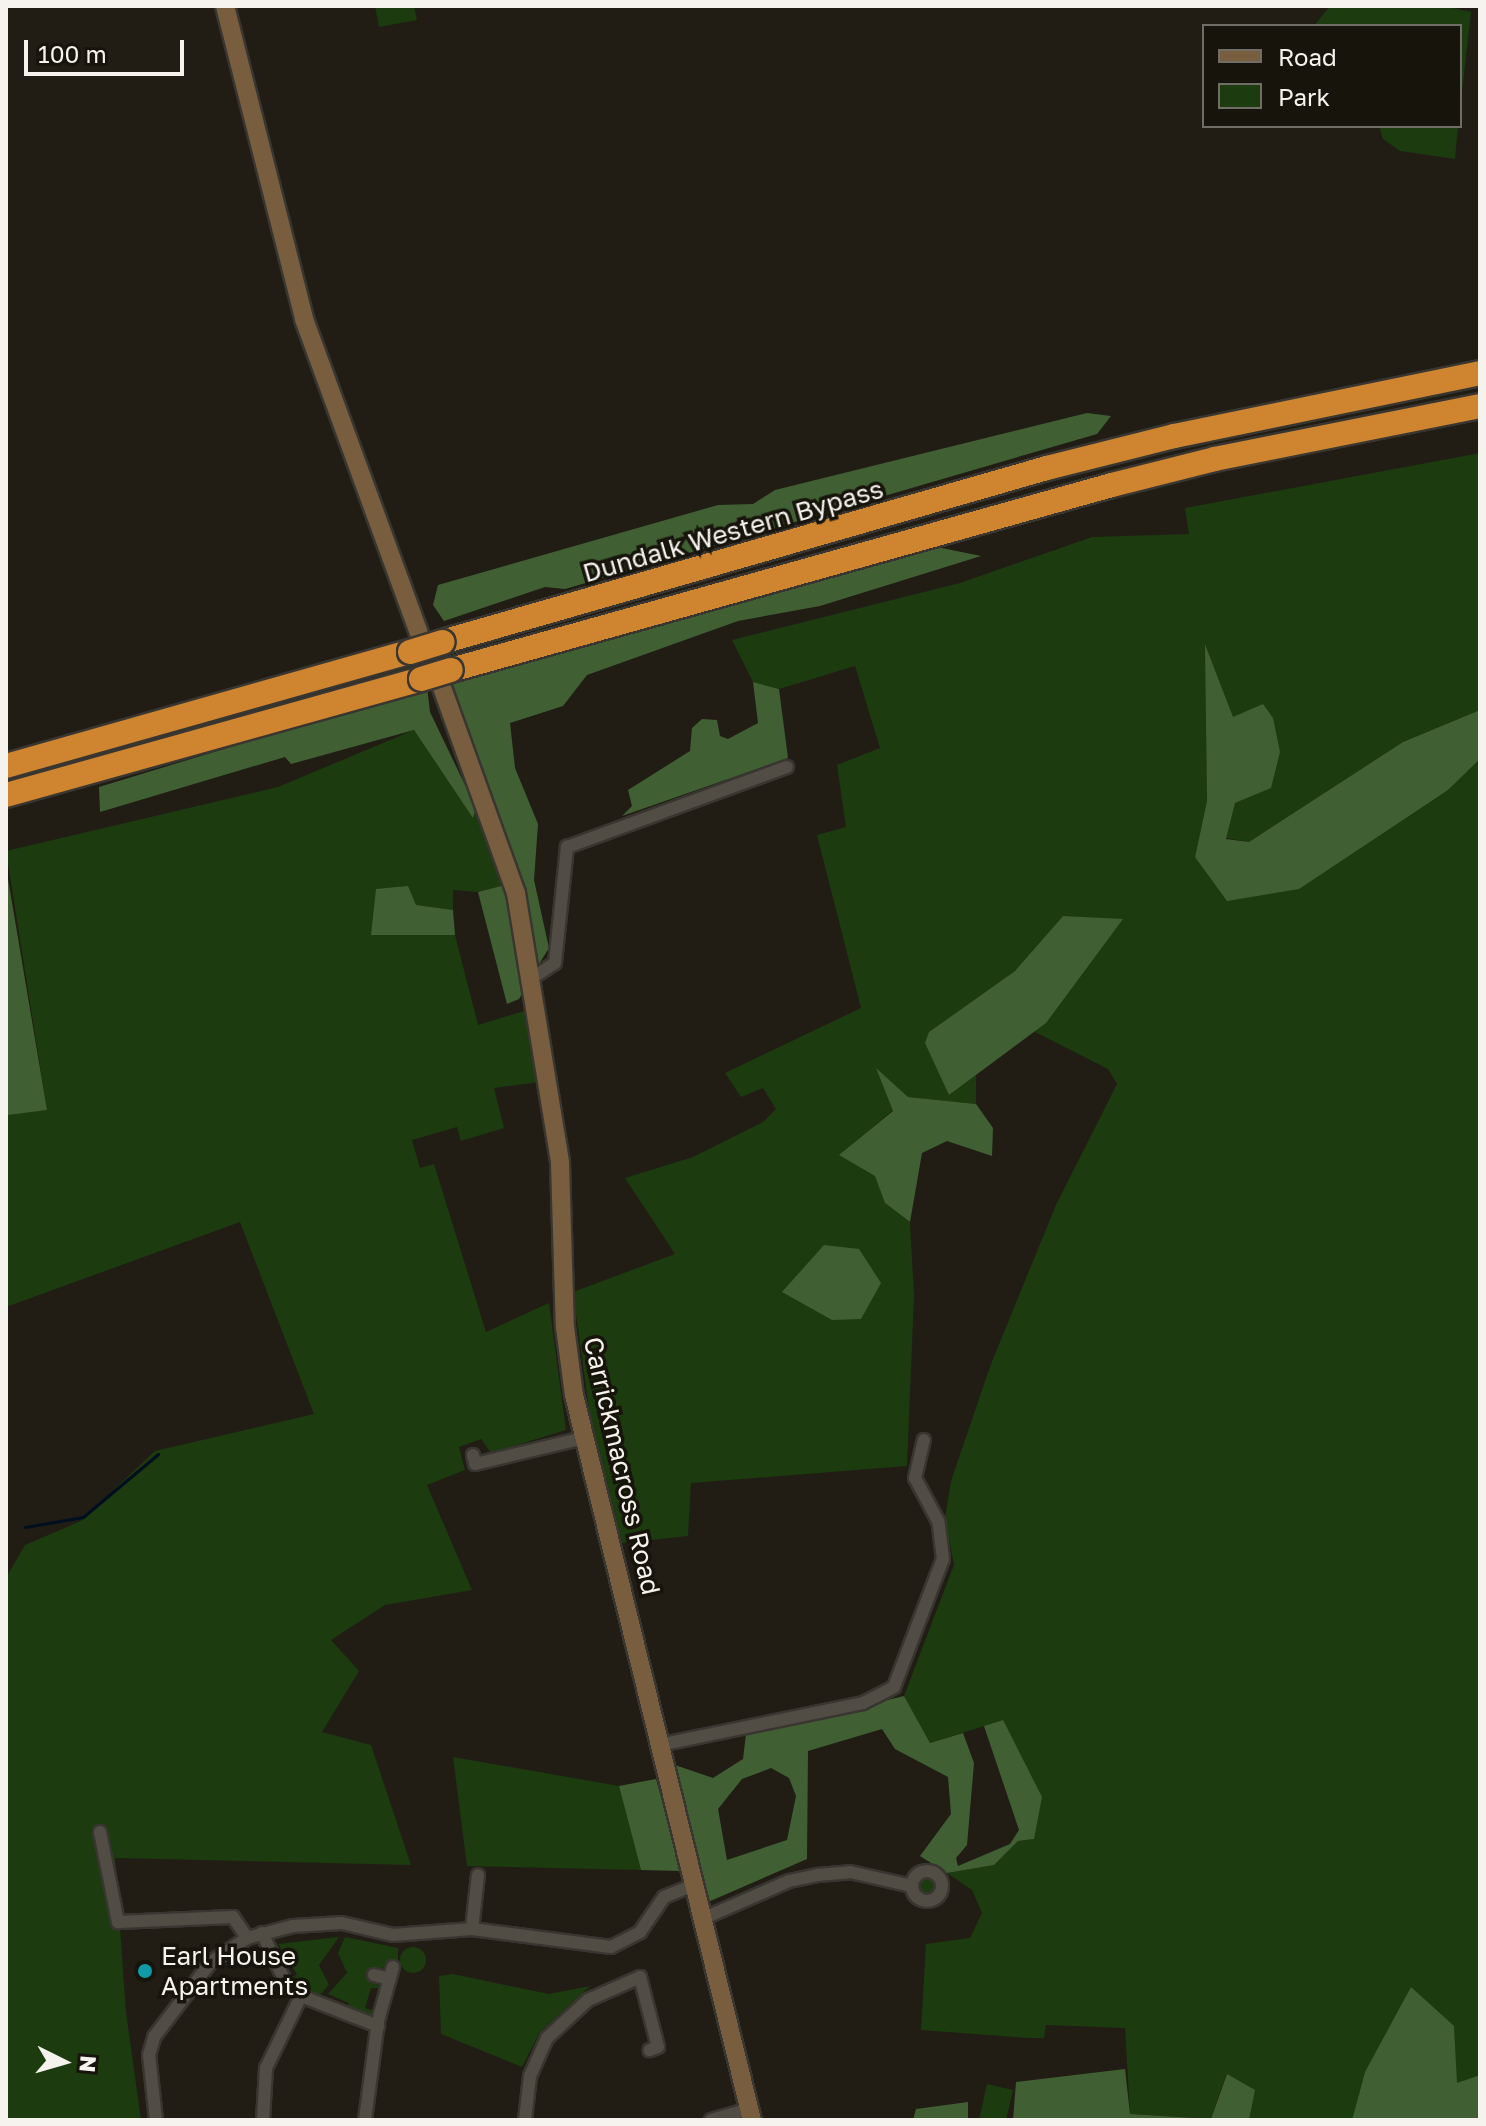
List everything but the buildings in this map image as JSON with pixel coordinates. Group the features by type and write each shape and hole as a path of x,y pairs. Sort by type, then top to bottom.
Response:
{"highway":[{"name":"Dundalk Western Bypass","path":"6,766 424,642 1061,464 1174,436 1480,373"},
{"path":"6,795 437,677 1141,477 1480,406"}],"main road":[{"path":"225,6 304,319 424,642"},
{"name":"Carrickmacross Road","path":"437,677 516,893 560,1163 565,1327 583,1438 751,2114"}],"street":[{"path":"532,978 555,963 567,847 787,767"},
{"path":"473,1455 475,1464 583,1438"},
{"path":"659,1745 863,1703 894,1687 943,1559 935,1513 915,1478 924,1440"},
{"path":"100,1832 118,1922 233,1917 247,1938"},
{"path":"702,1919 789,1881 818,1875 850,1872 912,1886"},
{"path":"472,1929 478,1875"},
{"path":"156,2120 149,2055 154,2037 211,1962 247,1938 328,1923 393,1935 472,1929 611,1947 640,1932 664,1897 694,1885"},
{"path":"262,1933 285,1981 301,1996 378,2026"},
{"path":"365,2120 378,2026 391,1973 374,1975"},
{"path":"525,2120 537,2056 547,2038 588,2000 640,1977 658,2047 650,2050"},
{"path":"263,2120 266,2068 301,1996"},
{"path":"711,2120 751,2114"}],"green space":[{"path":"375,6 414,6 417,20 379,27"},
{"path":"1330,6 1444,6 1471,12 1462,92 1462,24 1316,24"},
{"path":"1380,128 1458,128 1455,159 1400,151 1383,139"},
{"path":"1087,413 1111,416 1097,434 565,589 545,587 444,621 433,605 438,585 718,505 753,504 775,490"},
{"path":"1480,453 1480,710 1403,742 1249,842 1226,838 1235,803 1270,788 1233,718 1206,646 1207,801 1195,857 1448,790 1480,759 1480,2075 1456,2084 1454,2026 1365,2072 1352,2120 1249,2120 1254,2090 1226,2075 1211,2119 1130,2114 1125,2028 1046,2025 1044,2038 921,2030 926,1944 970,1938 982,1913 972,1890 947,1873 994,1865 1018,1841 1034,1839 1003,1720 930,1743 904,1696 954,1565 945,1518 951,1481 991,1364 1056,1205 1117,1084 1108,1069 1035,1032 1122,920 1063,916 1015,971 929,1032 949,1095 976,1075 976,1104 908,1097 877,1070 893,1110 840,1155 876,1176 885,1203 910,1222 914,1296 907,1466 691,1483 688,1536 622,1543 589,1409 573,1292 675,1254 625,1178 693,1157 763,1122 776,1109 763,1088 741,1097 725,1073 861,1008 817,835 846,827 837,765 880,748 855,666 779,689 753,682 732,640 960,583 1092,537 1189,534 1185,508"},
{"path":"932,546 981,556 820,606 738,621 587,675 563,706 510,723 515,768 538,824 534,880 549,948 539,964 512,855 451,679"},
{"path":"1205,644 1233,717 1263,704 1273,718 1280,752 1271,788 1235,803 1226,839 1249,842 1403,742 1480,710 1480,759 1448,790 1299,889 1227,901 1195,857 1207,801"},
{"path":"753,682 779,689 788,758 622,816 632,806 628,790 690,751 692,728 702,719 717,720 720,736 728,739 758,723"},
{"path":"427,687 430,712 476,808 473,818 414,730 291,764 285,757 100,812 99,787"},
{"path":"414,730 473,817 476,808 505,885 478,892 453,890 453,910 416,905 372,935 455,935 478,1025 527,1010 539,1082 494,1088 504,1128 461,1141 457,1127 412,1140 420,1168 434,1164 486,1332 549,1303 566,1430 491,1453 481,1439 459,1447 465,1470 427,1485 472,1590 385,1605 331,1640 359,1671 322,1732 371,1745 411,1865 115,1858 126,2012 141,2120 6,2120 6,1578 25,1545 81,1521 155,1451 314,1414 240,1222 6,1307 6,1114 47,1110 6,851 278,787"},
{"path":"6,867 47,1110 8,1115 6,1114"},
{"path":"505,885 526,986 519,999 507,1004 478,892"},
{"path":"408,886 416,905 453,910 455,935 371,935 376,889"},
{"path":"1063,916 1123,919 1046,1023 949,1095 925,1043 929,1032 1015,971"},
{"path":"876,1068 908,1097 976,1104 993,1128 992,1156 947,1141 922,1153 910,1222 885,1203 875,1176 839,1155 893,1111"},
{"path":"824,1245 859,1249 881,1283 861,1319 832,1320 782,1292"},
{"path":"904,1696 930,1743 963,1733 974,1763 967,1845 956,1858 958,1866 1010,1844 1019,1830 984,1726 1003,1720 1042,1797 1034,1839 1018,1841 994,1865 947,1873 920,1856 951,1814 948,1777 895,1749 882,1729 808,1751 807,1859 708,1902 672,1764 713,1778 743,1759 746,1734","holes":["771,1768 789,1778 796,1796 787,1840 727,1860 718,1809 742,1779"]},
{"path":"453,1757 619,1786 641,1870 467,1866"},
{"path":"656,1779 681,1871 641,1870 619,1786"},
{"path":"927,1877 934,1880 937,1887 934,1894 927,1897 920,1894 917,1887 920,1880"},
{"path":"339,1937 319,1965 329,1985 317,1998 291,1979 297,1974 278,1944"},
{"path":"345,1937 398,1948 398,1966 374,1969 371,1981 382,1988 371,1988 365,2008 374,2011 370,2016 346,2011 349,2003 328,1994 347,1973 338,1953"},
{"path":"413,1947 422,1951 426,1960 422,1969 413,1973 404,1969 400,1960 404,1951"},
{"path":"453,1974 549,1994 590,1986 540,2032 522,2067 441,2034 439,1976"},
{"path":"1411,1987 1454,2026 1457,2083 1480,2075 1480,2120 1352,2120 1365,2072"},
{"path":"1125,2069 1130,2114 1211,2119 1227,2074 1255,2090 1249,2120 1013,2120 1016,2082"},
{"path":"987,2084 1013,2090 1006,2120 979,2120"},
{"path":"968,2102 968,2120 913,2120 916,2109"}],"waterway":[{"path":"25,1527 83,1517 158,1454"}],"place":[{"name":"Earl House Apartments","path":"145,1971"}]}
